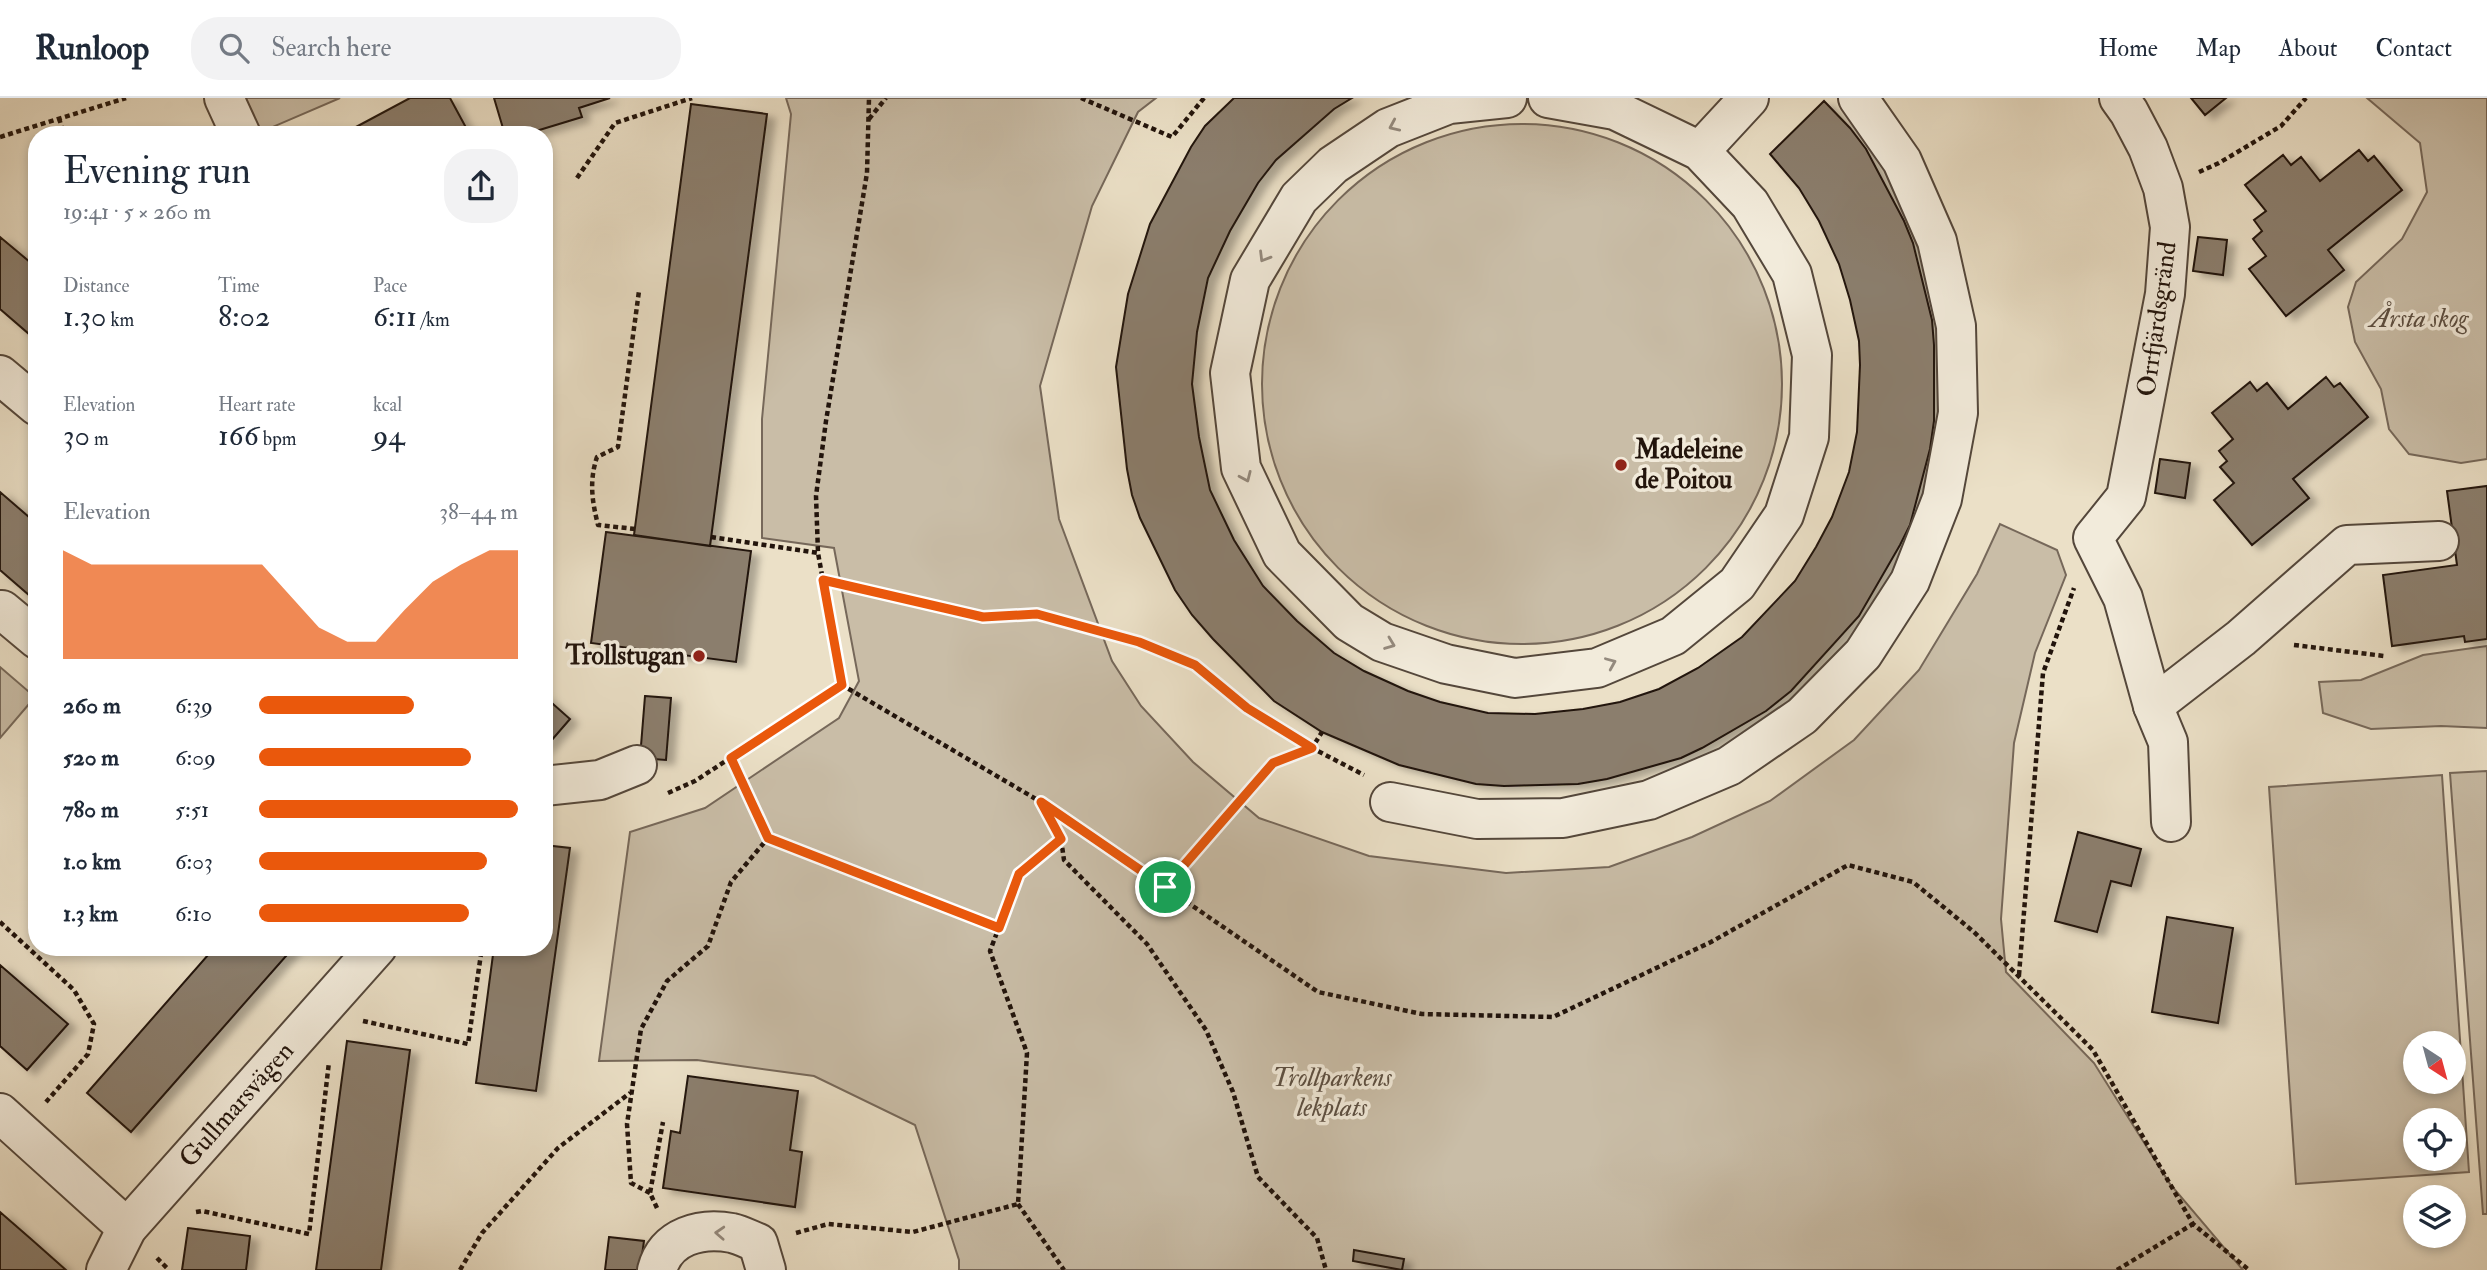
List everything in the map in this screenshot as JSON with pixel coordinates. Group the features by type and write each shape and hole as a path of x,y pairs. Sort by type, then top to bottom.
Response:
{"street":[{"path":"224,98 237,126"},
{"path":"1507,98 1449,104 1388,128 1333,164 1299,198 1250,280 1230,373 1241,468 1282,554 1349,622 1382,642 1446,664 1515,678 1597,668 1673,636 1737,584 1784,515 1809,437 1812,355 1792,275 1750,204 1700,151 1615,110 1548,98"},
{"path":"1700,151 1748,98"},
{"path":"1390,802 1476,819 1563,818 1649,800 1729,766 1802,716 1863,654 1910,580 1942,499 1958,413 1956,326 1937,241 1902,161 1858,98"},
{"name":"Orrfjärdsgränd","path":"2093,538 2126,498 2165,294 2170,226 2163,188 2148,148 2119,98"},
{"path":"0,375 28,398"},
{"path":"2093,538 2123,598 2153,706 2168,742 2171,822"},
{"path":"2153,706 2241,638 2347,545 2439,541"},
{"path":"2,610 28,632"},
{"path":"553,785 600,780 637,765"},
{"name":"Gullmarsvägen","path":"106,1270 127,1228 369,956"},
{"path":"10,1122 127,1228"},
{"path":"665,1257 696,1231 733,1233 762,1257"}],"path":[{"path":"35,126 126,98"},
{"path":"577,178 615,123 692,98"},
{"path":"869,98 867,173 816,496 818,553 842,685 1041,802 1318,992 1422,1014 1553,1017 1711,942 1848,865 1913,883 1974,932 2093,1050 2193,1224 2249,1270"},
{"path":"868,120 886,98"},
{"path":"1081,98 1172,137 1204,98"},
{"path":"2163,188 2219,163 2281,126 2306,98"},
{"path":"59,118 61,126"},
{"path":"0,138 28,129"},
{"path":"635,529 597,524 591,496 593,468 597,457 618,447 639,291"},
{"path":"711,537 818,553"},
{"path":"2019,976 2043,673 2093,538"},
{"path":"823,580 983,617 1037,614 1139,642 1195,665 1247,708 1312,748 1377,781 1390,802"},
{"path":"2241,638 2384,656"},
{"path":"660,796 695,782 842,685"},
{"path":"1165,887 1273,763 1312,748 1322,732"},
{"path":"731,758 768,838 999,928"},
{"path":"1041,802 1061,839 1064,860 1147,944 1206,1030 1233,1093 1258,1177 1317,1238 1325,1270"},
{"path":"650,1193 631,1184 626,1124 641,1028 667,981 708,946 731,882 768,838"},
{"path":"1061,839 1019,874 990,951 1027,1053 1018,1204 1064,1270"},
{"path":"0,922 28,948"},
{"path":"10,1122 88,1054 94,1024 74,990 37,956"},
{"path":"189,1214 201,1211 309,1234 330,1065 319,1012 468,1044 481,956"},
{"path":"460,1270 482,1233 558,1148 632,1092"},
{"path":"663,1122 650,1193 665,1257"},
{"path":"762,1257 828,1224 913,1232 1018,1204"},
{"path":"2117,1270 2193,1224"},
{"path":"127,1228 169,1270"}],"green space":[{"path":"237,98 340,98 275,126 250,126"},
{"name":"Trollparkens lekplats","path":"786,98 1156,98 1138,112 1092,206 1040,386 1059,519 1112,661 1141,706 1193,762 1259,818 1369,856 1506,873 1609,867 1692,837 1770,801 1854,740 1919,670 1977,574 2000,524 2057,550 2066,575 2035,653 2014,743 2001,919 2006,972 2094,1063 2170,1184 2243,1270 959,1270 959,1260 915,1125 814,1076 697,1060 599,1061 630,832 705,808 839,718 859,681 834,548 762,538 762,419 791,114"},
{"name":"Årsta skog","path":"2367,98 2487,98 2487,459 2461,463 2409,454 2389,429 2381,389 2355,342 2348,307 2356,282 2402,239 2427,192 2420,143"},
{"path":"1522,124 1573,129 1622,144 1667,168 1706,200 1738,239 1762,284 1777,333 1782,384 1777,435 1762,484 1738,529 1706,568 1667,600 1622,624 1573,639 1522,644 1471,639 1422,624 1377,600 1338,568 1306,529 1282,484 1267,435 1262,384 1267,333 1282,284 1306,239 1338,200 1377,168 1422,144 1471,129"},
{"path":"2487,646 2487,728 2441,726 2371,729 2323,713 2319,682 2361,680 2423,655"},
{"path":"0,667 28,691 28,705 0,738"},
{"path":"2487,771 2487,1214 2483,1214 2450,773"},
{"path":"2442,775 2459,1031 2403,1031 2403,1094 2464,1094 2465,1108 2403,1108 2403,1171 2466,1171 2466,1128 2469,1172 2296,1184 2269,787"}],"building":[{"path":"410,98 450,98 465,126 358,126"},
{"path":"494,98 610,98 579,108 582,117 552,126 502,126"},
{"path":"1234,98 1352,98 1334,109 1276,160 1258,183 1230,231 1208,278 1197,332 1192,384 1210,490 1234,540 1263,586 1297,621 1334,653 1364,671 1408,691 1440,702 1488,713 1535,714 1583,709 1620,702 1659,689 1698,668 1742,637 1795,581 1832,517 1849,472 1857,432 1859,341 1839,264 1819,221 1799,188 1770,154 1824,101 1850,128 1866,149 1913,243 1932,320 1934,421 1930,449 1910,525 1900,545 1859,616 1791,691 1766,711 1681,758 1607,779 1578,784 1476,784 1399,765 1322,732 1274,701 1213,639 1175,590 1140,518 1127,469 1116,367 1128,294 1150,224 1205,126"},
{"path":"2191,98 2226,98 2205,115"},
{"path":"691,104 767,114 710,546 634,535"},
{"path":"2359,150 2368,161 2374,156 2402,190 2328,250 2344,270 2286,316 2249,269 2266,256 2253,239 2262,231 2254,220 2266,211 2245,185 2283,155 2291,165 2301,157 2320,181"},
{"path":"0,237 28,260 28,333 0,309"},
{"path":"2198,237 2227,240 2223,275 2193,271"},
{"path":"2326,377 2334,387 2340,383 2368,417 2293,479 2309,498 2252,545 2214,500 2234,483 2220,467 2227,461 2219,451 2233,439 2212,413 2250,382 2257,391 2267,383 2288,409"},
{"path":"2160,459 2190,463 2185,498 2155,493"},
{"path":"2487,486 2487,639 2465,642 2464,636 2392,646 2383,575 2457,565 2447,491"},
{"path":"0,492 28,516 28,594 0,570"},
{"path":"606,532 751,551 736,662 591,643"},
{"path":"645,696 671,698 666,760 640,758"},
{"path":"553,704 570,719 553,739"},
{"path":"2078,832 2141,849 2131,886 2111,881 2097,932 2055,921"},
{"path":"553,846 570,848 536,1091 476,1083 493,956 553,956"},
{"path":"2167,917 2233,928 2218,1023 2152,1012"},
{"path":"207,956 286,956 131,1132 87,1093"},
{"path":"0,965 68,1024 27,1070 0,1046"},
{"path":"347,1041 410,1050 381,1270 316,1270"},
{"path":"688,1076 798,1091 790,1150 802,1152 795,1207 663,1188 671,1131 680,1133"},
{"path":"0,1212 31,1239 66,1270 0,1270"},
{"path":"188,1228 250,1236 246,1270 182,1270"},
{"path":"609,1237 644,1241 640,1270 605,1270"},
{"path":"1354,1250 1404,1259 1402,1270 1353,1261"}],"place":[{"name":"Madeleine de Poitou","path":"1621,465"},
{"name":"Trollstugan","path":"699,656"}],"route":[{"path":"823,580 983,617 1037,614 1139,642 1195,665 1247,708 1312,748 1273,763 1165,887 1041,802 1061,839 1019,874 999,928 768,838 731,758 842,685 823,580"}]}
